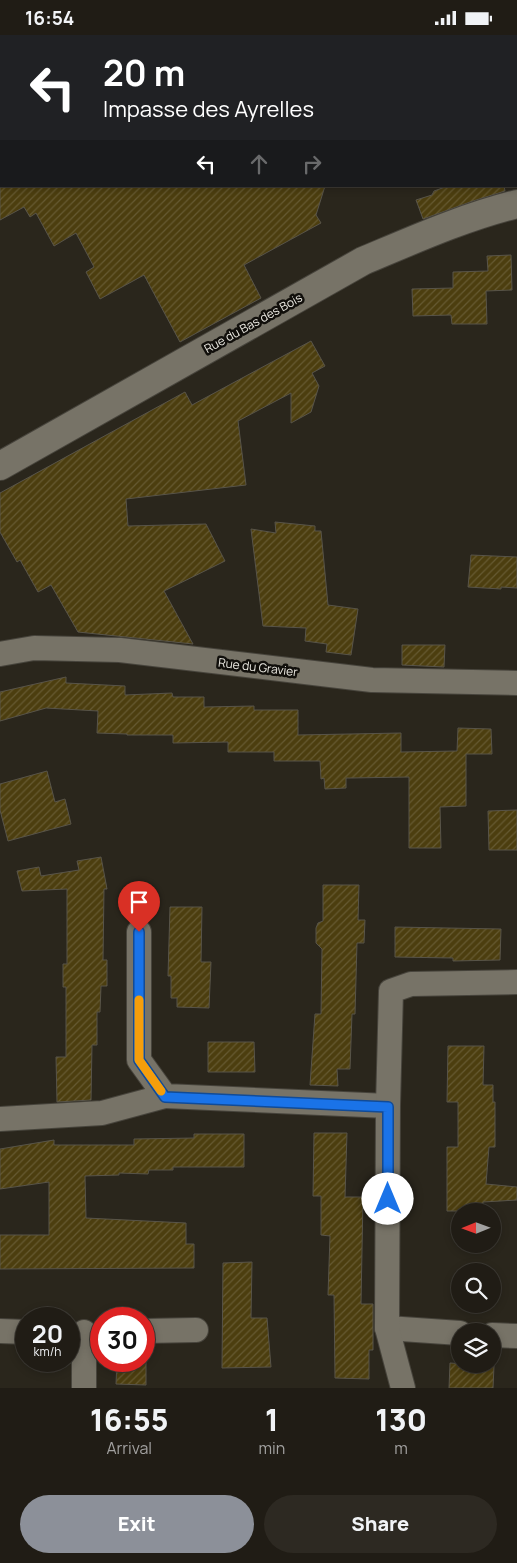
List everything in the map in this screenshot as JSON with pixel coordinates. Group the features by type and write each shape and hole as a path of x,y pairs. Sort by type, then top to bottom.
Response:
{"street":[{"name":"Rue du Bas des Bois","path":"0,466 363,261 427,234 517,204"},
{"name":"Rue du Gravier","path":"0,654 34,648 120,650 372,680 517,683"},
{"path":"139,932 139,1060 165,1097"},
{"path":"403,1388 387,1328 388,1107 391,991 411,984 517,982"},
{"path":"0,1119 102,1113 165,1097 388,1107"},
{"path":"387,1328 451,1332"},
{"path":"155,1331 196,1330"},
{"path":"0,1331 15,1331"},
{"path":"84,1388 85,1332"},
{"path":"501,1335 517,1336"}],"building":[{"path":"0,187 325,187 316,215 321,223 244,265 261,298 180,342 144,275 100,299 86,272 94,267 76,233 54,246 36,213 30,217 24,207 0,220"},
{"path":"445,187 504,187 505,191 423,219 416,200 432,195 434,191"},
{"path":"511,255 512,290 486,291 487,324 452,324 451,315 413,316 412,289 453,288 453,272 488,271 487,256"},
{"path":"311,341 325,366 312,373 319,386 311,412 291,423 291,393 238,421 246,485 126,499 128,526 206,524 225,561 164,591 193,644 78,632 51,585 38,592 20,560 17,562 0,532 0,493 185,392 192,405"},
{"path":"275,522 315,526 315,531 321,531 328,605 358,609 351,655 326,652 327,644 305,641 306,628 263,626 251,529 276,533"},
{"path":"471,555 517,557 517,588 468,587"},
{"path":"402,645 445,645 444,667 402,665"},
{"path":"66,677 66,683 125,686 125,695 172,693 173,697 204,697 204,707 254,706 254,710 298,710 298,735 401,733 401,752 457,751 458,728 491,729 492,754 466,754 466,806 440,807 441,848 409,848 409,777 346,778 346,788 325,789 324,778 321,779 320,761 274,761 274,752 228,752 228,742 173,743 173,735 97,733 98,711 46,708 0,721 0,692"},
{"path":"47,771 55,802 65,799 71,824 8,841 0,810 0,784"},
{"path":"517,810 517,850 489,850 488,811"},
{"path":"101,857 107,889 104,889 103,960 107,960 107,986 101,986 100,1012 97,1012 97,1045 92,1045 91,1100 57,1102 56,1057 66,1057 66,987 63,987 63,964 67,964 67,889 22,891 17,871 39,867 41,876 79,870 77,861"},
{"path":"323,885 359,885 358,920 365,920 364,943 357,943 355,1014 352,1014 350,1069 337,1069 338,1086 310,1085 315,1014 321,1014 322,949 316,943 316,928 318,923 323,921"},
{"path":"170,907 202,907 201,962 211,962 209,1008 177,1007 177,998 171,998 171,976 168,976"},
{"path":"395,927 501,929 500,960 453,961 453,958 395,957"},
{"path":"208,1042 254,1042 255,1072 208,1072"},
{"path":"448,1046 484,1046 483,1085 493,1085 493,1102 495,1102 495,1147 489,1147 486,1184 517,1187 517,1200 451,1203 451,1211 447,1211 447,1147 458,1147 458,1102 447,1102"},
{"path":"314,1133 347,1133 345,1197 363,1197 361,1304 373,1304 373,1350 369,1350 369,1379 335,1378 334,1295 328,1295 330,1236 321,1235 321,1196 313,1196"},
{"path":"194,1134 244,1134 244,1167 173,1167 173,1170 149,1170 148,1174 119,1173 119,1175 85,1176 86,1218 186,1223 186,1244 194,1244 194,1268 0,1269 0,1235 49,1235 49,1182 0,1189 0,1149 54,1140 54,1145 134,1145 134,1139 194,1138"},
{"path":"252,1262 251,1318 267,1318 271,1367 222,1368 223,1263"},
{"path":"450,1363 451,1373 494,1373 493,1388 449,1388"},
{"path":"117,1372 146,1372 146,1385 116,1384"}],"slow traffic":[{"path":"139,1000 139,1060 161,1091"}],"route":[{"path":"139,932 139,1060 165,1097 388,1107 388,1199"}]}
